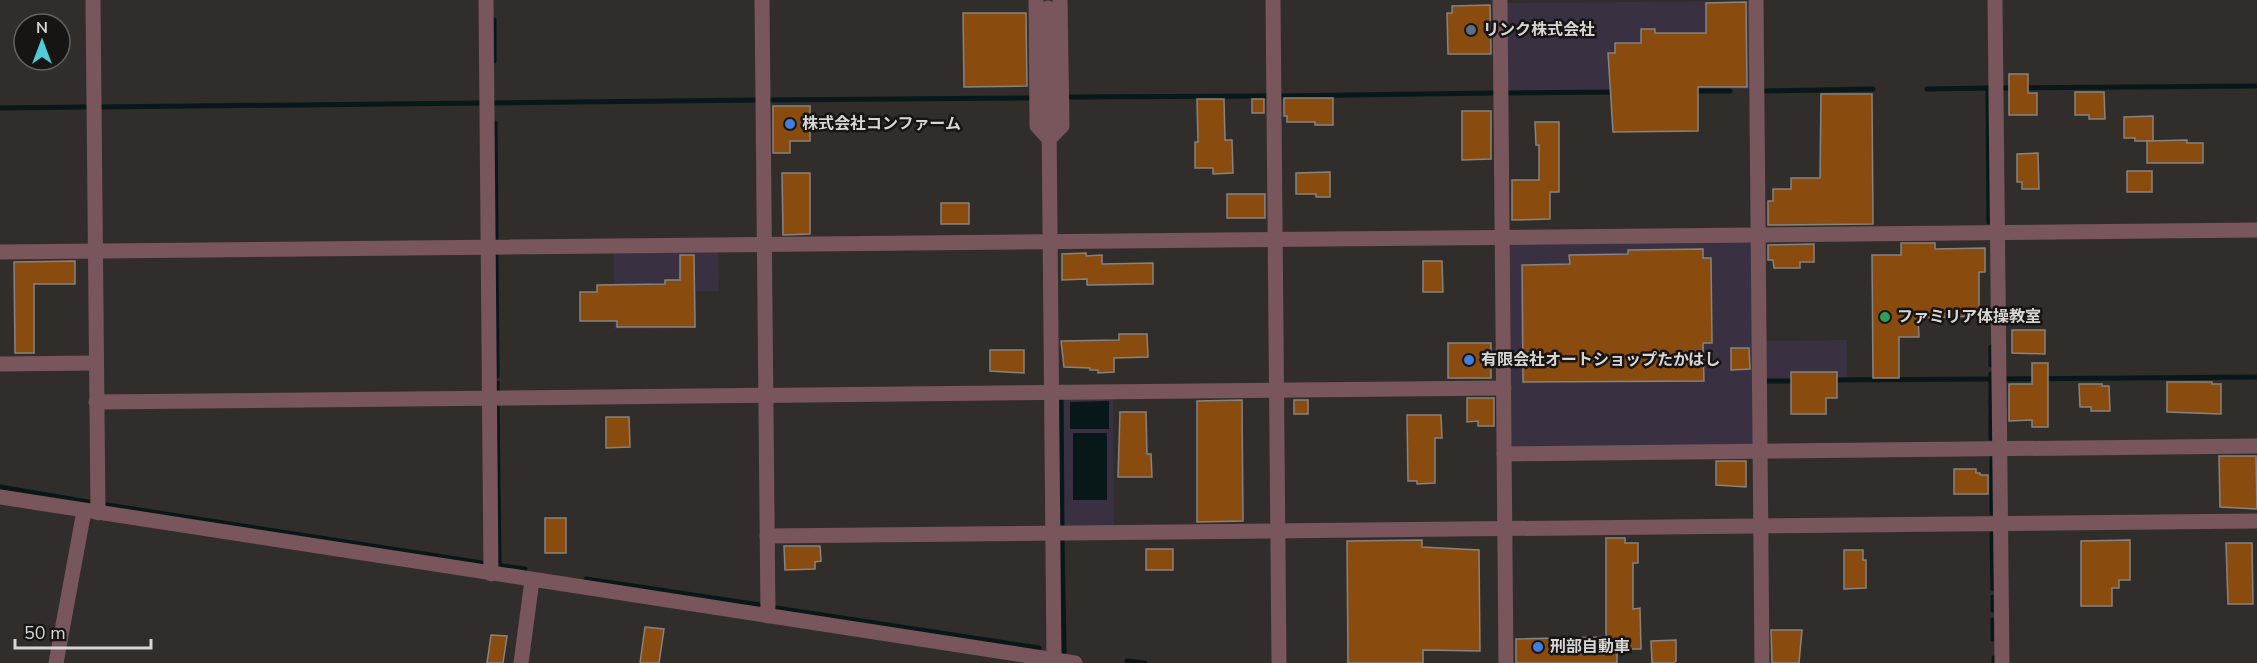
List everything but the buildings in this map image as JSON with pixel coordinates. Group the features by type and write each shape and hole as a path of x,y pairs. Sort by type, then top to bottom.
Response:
{"street":[{"path":"56,663 91,512 96,402 93,0"},
{"path":"486,0 491,574"},
{"path":"762,0 768,616"},
{"path":"1273,0 1279,663"},
{"path":"1500,0 1506,663"},
{"path":"1756,0 1762,663"},
{"path":"1995,0 2002,663"},
{"path":"1048,3 1062,126 1049,139"},
{"path":"1048,3 1037,126 1049,139 1054,661"},
{"path":"0,252 2257,230"},
{"path":"0,364 96,363"},
{"path":"96,402 1504,388"},
{"path":"1504,454 2257,447"},
{"path":"0,497 768,616 1028,660 1075,663"},
{"path":"767,537 1053,532 2257,521"},
{"path":"521,663 532,580"}],"shaded area":[{"path":"1751,1 1751,89 1506,92 1505,3"},
{"path":"1753,240 1755,446 1510,448 1508,243"},
{"path":"718,250 719,291 696,291 696,328 614,329 614,251"},
{"path":"1847,340 1847,379 1765,380 1765,341"},
{"path":"1113,396 1114,525 1064,525 1062,397"},
{"path":"1109,401 1109,429 1070,429 1070,402"},
{"path":"1073,433 1107,433 1107,500 1073,500"}],"waterway":[{"path":"494,20 494,61"},
{"path":"2002,88 2257,86"},
{"path":"1988,88 1989,222"},
{"path":"1927,89 1991,88"},
{"path":"1762,91 1873,89"},
{"path":"1692,91 1730,91"},
{"path":"1508,93 1617,92"},
{"path":"1279,96 1494,93"},
{"path":"1070,97 1268,96"},
{"path":"769,100 1029,98"},
{"path":"492,103 758,100"},
{"path":"100,107 481,103"},
{"path":"0,108 87,107"},
{"path":"495,123 496,239"},
{"path":"496,255 497,376"},
{"path":"1991,347 1991,365"},
{"path":"1991,374 1991,438"},
{"path":"2005,379 2257,377"},
{"path":"1830,380 1994,379"},
{"path":"1765,381 1797,381"},
{"path":"497,383 497,391"},
{"path":"1061,397 1062,528"},
{"path":"497,406 499,564"},
{"path":"1992,458 1992,513"},
{"path":"0,487 88,502"},
{"path":"107,505 482,563"},
{"path":"1992,534 1993,589"},
{"path":"1062,538 1064,652"},
{"path":"501,566 525,569"},
{"path":"586,579 760,605"},
{"path":"1993,597 1993,610"},
{"path":"776,608 1039,648"},
{"path":"1993,620 1993,639"},
{"path":"1994,658 1994,663"},
{"path":"1127,661 1145,663"}],"place":[{"name":"リンク株式会社","path":"1471,30"},
{"name":"株式会社コンファーム","path":"790,124"},
{"name":"ファミリア体操教室","path":"1885,317"},
{"name":"有限会社オートショップたかはし","path":"1469,360"},
{"name":"刑部自動車","path":"1538,647"}]}
